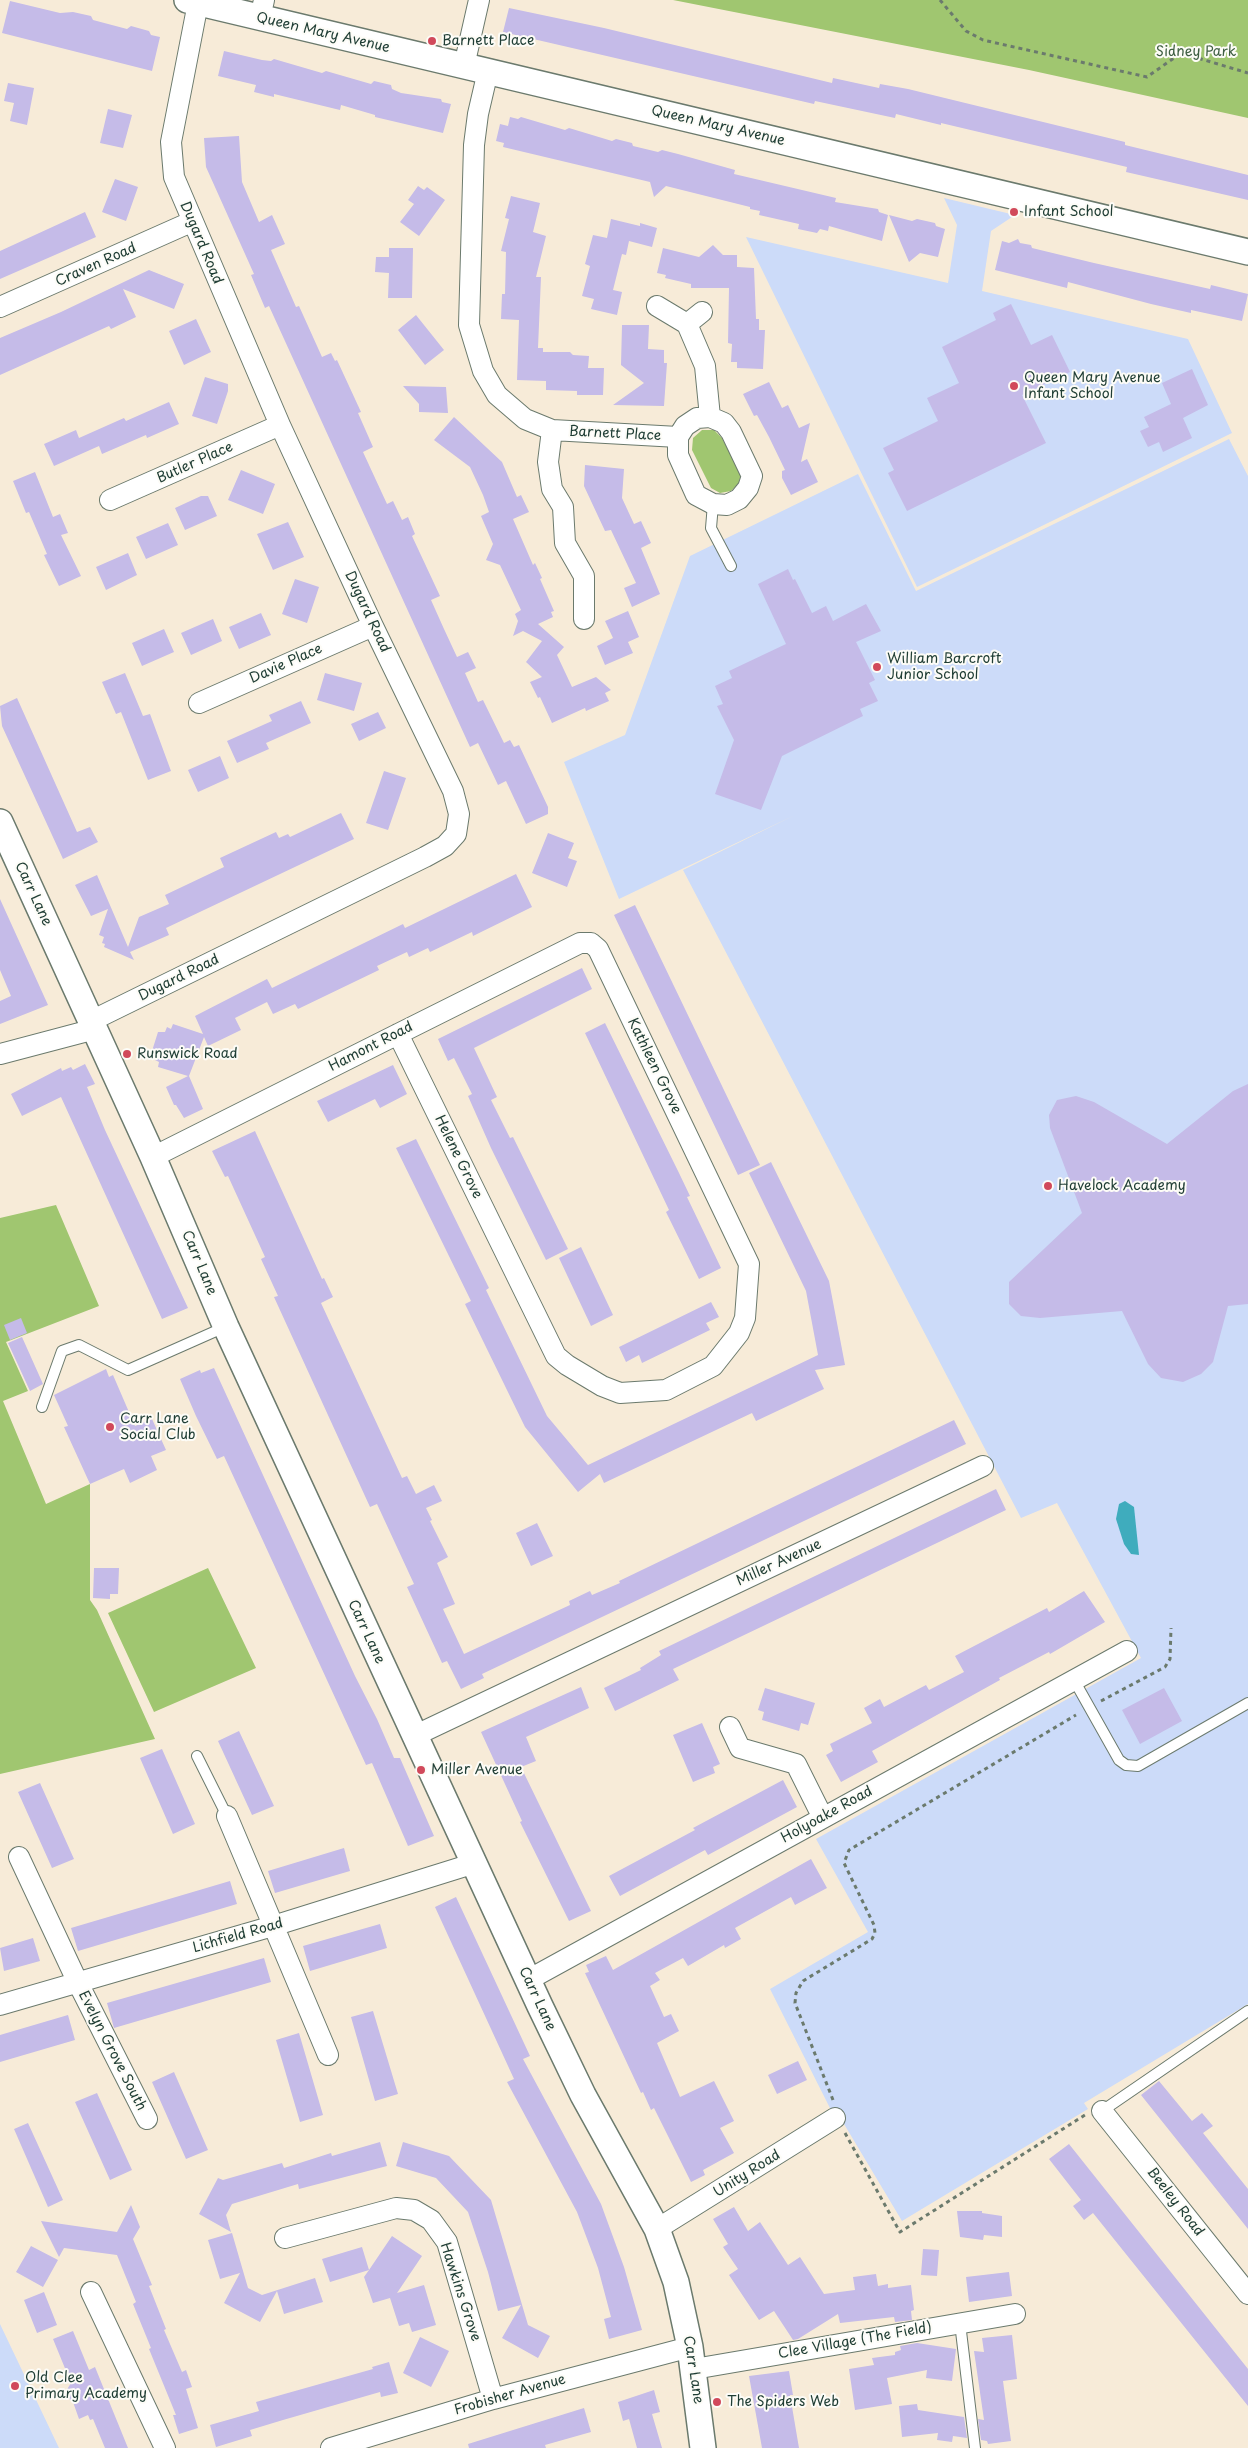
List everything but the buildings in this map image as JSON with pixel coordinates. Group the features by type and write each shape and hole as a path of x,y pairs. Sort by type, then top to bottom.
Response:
{"street":[{"path":"464,66 478,0"},
{"name":"Queen Mary Avenue","path":"192,1 262,9 464,66 1248,252"},
{"name":"Dugard Road","path":"93,1025 445,846 456,834 459,814 453,791 373,626 280,425 191,222 174,177 171,142 192,1"},
{"name":"Barnett Place","path":"488,71 478,114 474,145 469,325 483,371 498,395 525,418 552,430 678,437"},
{"name":"Craven Road","path":"0,307 191,222"},
{"path":"657,306 695,318 705,366 710,417 724,423 731,432 752,476 748,488 739,499 727,505 713,504"},
{"name":"Barnett Place","path":"710,417 697,418 685,426 678,437 678,455 696,495 713,504"},
{"name":"Butler Place","path":"110,500 280,425"},
{"name":"Barnett Place","path":"552,430 548,462 552,489 563,507 565,543 584,576 584,619"},
{"name":"Davie Place","path":"199,703 373,626"},
{"name":"Carr Lane","path":"0,822 153,1157 226,1326 528,1980 584,2095 657,2228 676,2282 692,2358 704,2448"},
{"name":"Hamont Road","path":"153,1157 580,944 592,943"},
{"name":"Kathleen Grove","path":"519,1280 556,1356 567,1365 602,1386 620,1393 666,1390 713,1366 739,1333 744,1318 749,1264 598,950 592,943"},
{"path":"0,1054 93,1025"},
{"name":"Helene Grove","path":"398,1034 519,1280"},
{"name":"Miller Avenue","path":"414,1736 983,1466"},
{"name":"Holyoake Road","path":"528,1980 1127,1651"},
{"path":"730,1727 740,1748 796,1764 823,1818"},
{"path":"227,1816 328,2055"},
{"name":"Evelyn Grove South","path":"18,1858 78,1983 147,2119"},
{"name":"Lichfield Road","path":"0,2005 273,1926 475,1863"},
{"name":"Beeley Road","path":"1102,2110 1248,2294"},
{"name":"Unity Road","path":"657,2228 834,2119"},
{"name":"Hawkins Grove","path":"284,2238 396,2208 414,2210 431,2220 447,2242 494,2399"},
{"path":"91,2292 164,2448"},
{"name":"Clee Village (The Field)","path":"692,2358 1015,2314"},
{"name":"Frobisher Avenue","path":"331,2448 494,2399 692,2358"}],"lane":[{"path":"713,504 711,528 731,566"},
{"path":"42,1407 62,1351 79,1345 128,1370 226,1326"},
{"path":"1074,1680 1119,1760 1126,1765 1138,1766 1248,1703"},
{"path":"197,1756 227,1816"},
{"path":"1102,2110 1248,2011"},
{"path":"960,2323 975,2448"}],"path":[{"path":"940,0 966,31 983,40 1147,77 1181,53 1248,73"},
{"path":"1102,2110 1088,2114 900,2232 844,2130 837,2131 834,2119 826,2110 828,2106 835,2104 795,2003 796,1992 803,1982 872,1939 875,1933 874,1925 844,1863 849,1850 1089,1707 1165,1667 1170,1659 1171,1628"}],"shaded area":[{"name":"Queen Mary Avenue Infant School","path":"944,198 1015,215 991,231 982,291 1188,339 1232,433 917,587 746,237 948,283 957,225"},
{"name":"Havelock Academy","path":"1229,439 1248,476 1248,2004 1084,2103 1088,2109 902,2221 844,2124 839,2126 770,1989 868,1932 816,1839 1141,1658 1057,1503 1021,1518 683,870 795,815 619,899 564,762 625,735 690,556 858,474 916,591"},
{"name":"Old Clee Primary Academy","path":"0,2324 59,2448 0,2448"}],"green space":[{"name":"Sidney Park","path":"673,0 1248,0 1248,118 1029,70"},
{"path":"702,430 714,430 722,438 741,473 739,483 731,491 720,493 711,488 692,450 693,438"},
{"path":"56,1205 99,1306 6,1342 28,1391 3,1401 46,1504 90,1484 90,1600 97,1610 155,1739 0,1774 0,1218"},
{"path":"208,1568 256,1668 154,1712 108,1613"}],"water":[{"path":"1125,1501 1134,1507 1139,1555 1131,1554 1124,1544 1116,1519 1119,1504"}],"place":[{"name":"Barnett Place","path":"432,41"},
{"name":"Infant School","path":"1014,212"},
{"name":"Queen Mary Avenue Infant School","path":"1014,386"},
{"name":"William Barcroft Junior School","path":"877,667"},
{"name":"Runswick Road","path":"127,1054"},
{"name":"Havelock Academy","path":"1048,1186"},
{"name":"Carr Lane Social Club","path":"110,1427"},
{"name":"Miller Avenue","path":"421,1770"},
{"name":"Old Clee Primary Academy","path":"15,2386"},
{"name":"The Spiders Web","path":"717,2402"}]}
